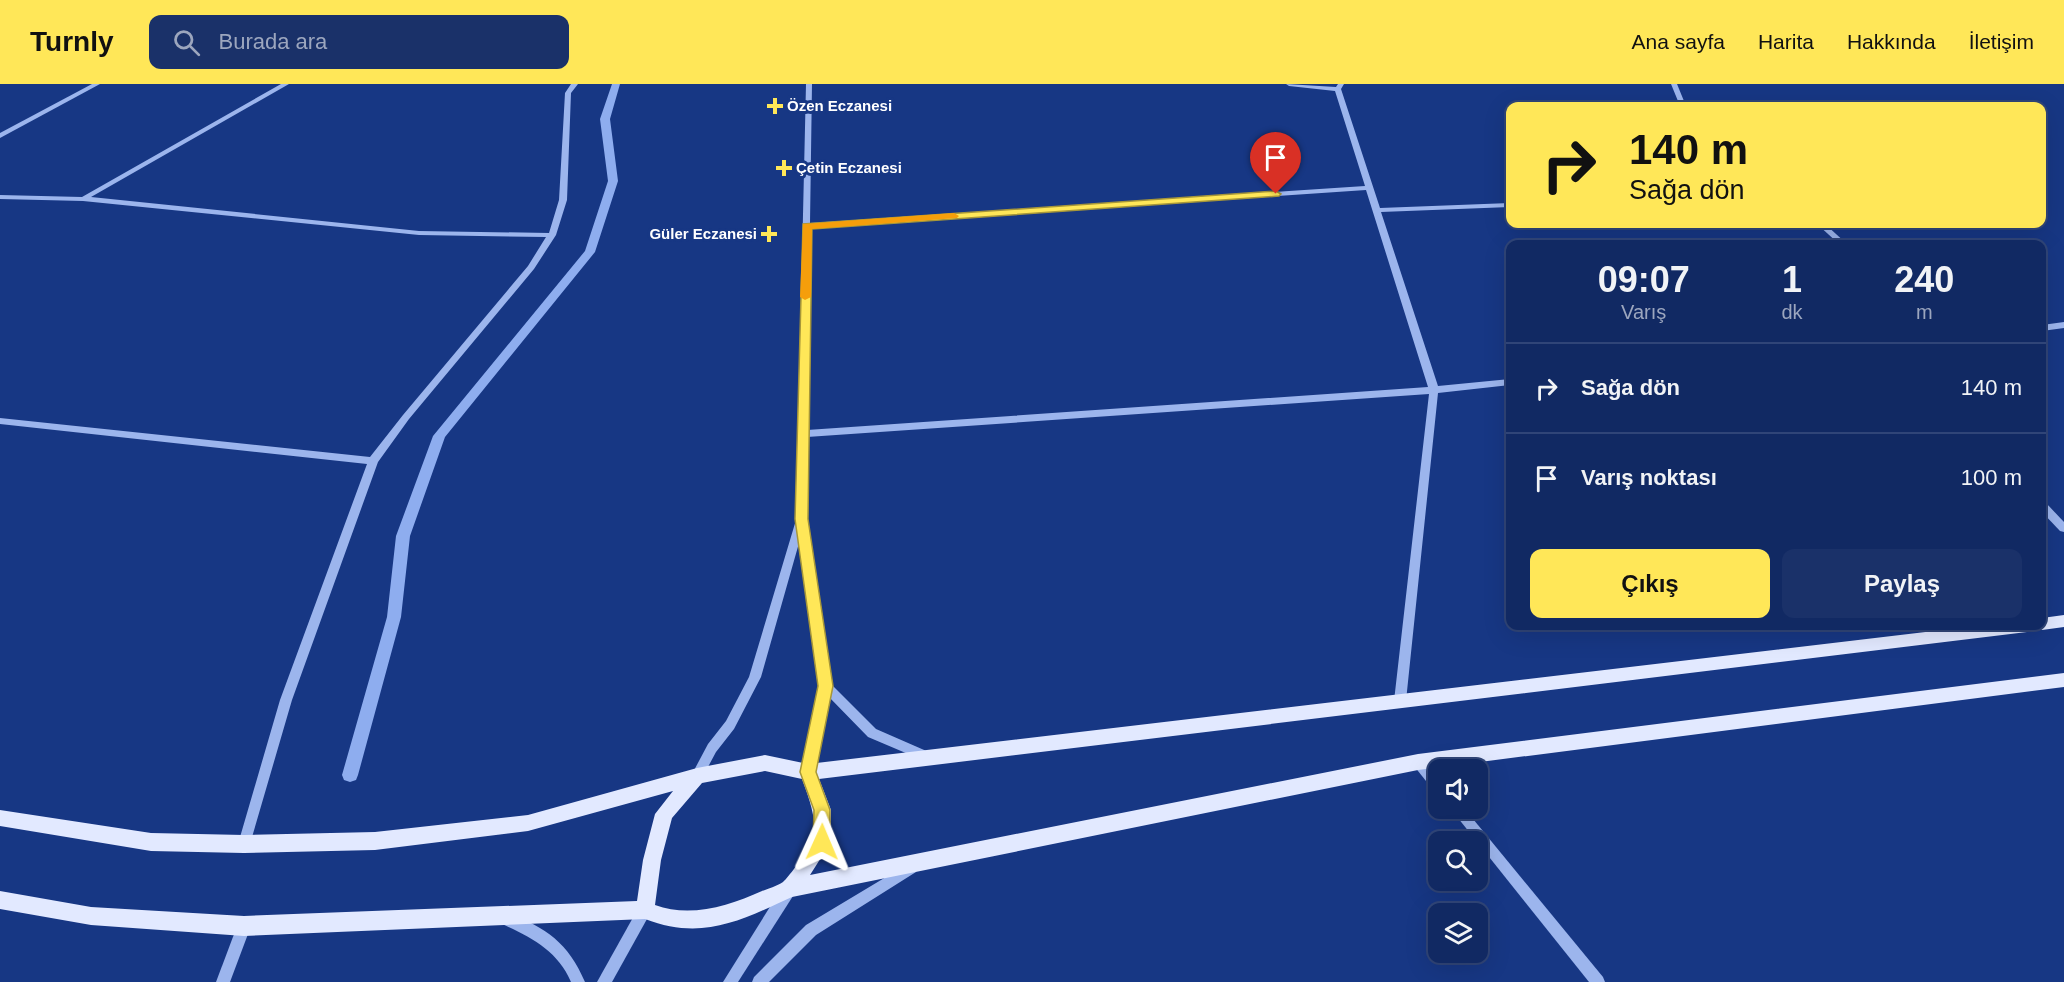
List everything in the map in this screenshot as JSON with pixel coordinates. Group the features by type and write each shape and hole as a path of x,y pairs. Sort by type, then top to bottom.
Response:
{"main road":[{"path":"2046,623 2064,621"},
{"path":"0,818 151,842 244,844 375,842 528,823 697,776 765,763 808,772 1994,630"},
{"path":"0,900 91,916 244,926 645,910 672,919 698,919 743,910 790,888 1418,762 2064,680"},
{"path":"790,888 822,842 822,810 808,772"},
{"path":"645,910 652,860 664,814 697,776"}],"street":[{"path":"0,136 97,84"},
{"path":"83,200 286,84"},
{"path":"244,844 286,700 373,461 406,417 531,267 552,235 563,200 568,93 575,84"},
{"path":"808,772 825,686 801,519 809,84"},
{"path":"1289,84 1339,86 1434,390 1400,701"},
{"path":"1674,84 1681,102"},
{"path":"806,226 1369,188"},
{"path":"0,197 83,200 419,232 552,235"},
{"path":"1377,210 1506,205"},
{"path":"1825,228 1839,240"},
{"path":"2046,327 2064,326"},
{"path":"803,434 1434,390 1506,382"},
{"path":"0,421 373,461"},
{"path":"2046,510 2064,528"},
{"path":"697,776 712,748 730,725 755,677 801,519"},
{"path":"825,686 872,733 930,758"},
{"path":"1418,762 1428,774"},
{"path":"1465,819 1598,982"},
{"path":"759,982 811,930 921,862"},
{"path":"730,982 790,888"},
{"path":"604,982 645,910"},
{"path":"504,917 549,939 574,970 578,982"},
{"path":"223,982 244,926"}],"waterway":[{"path":"350,775 394,617 403,536 439,436 590,252 613,181 605,119 616,84"}],"slow traffic":[{"path":"805,297 806,226 954,216"}],"place":[{"name":"Özen Eczanesi","path":"775,106"},
{"name":"Çetin Eczanesi","path":"784,168"},
{"name":"Güler Eczanesi","path":"769,234"}],"route":[{"path":"822,842 822,810 808,772 825,686 801,519 806,226 1276,194"}]}
